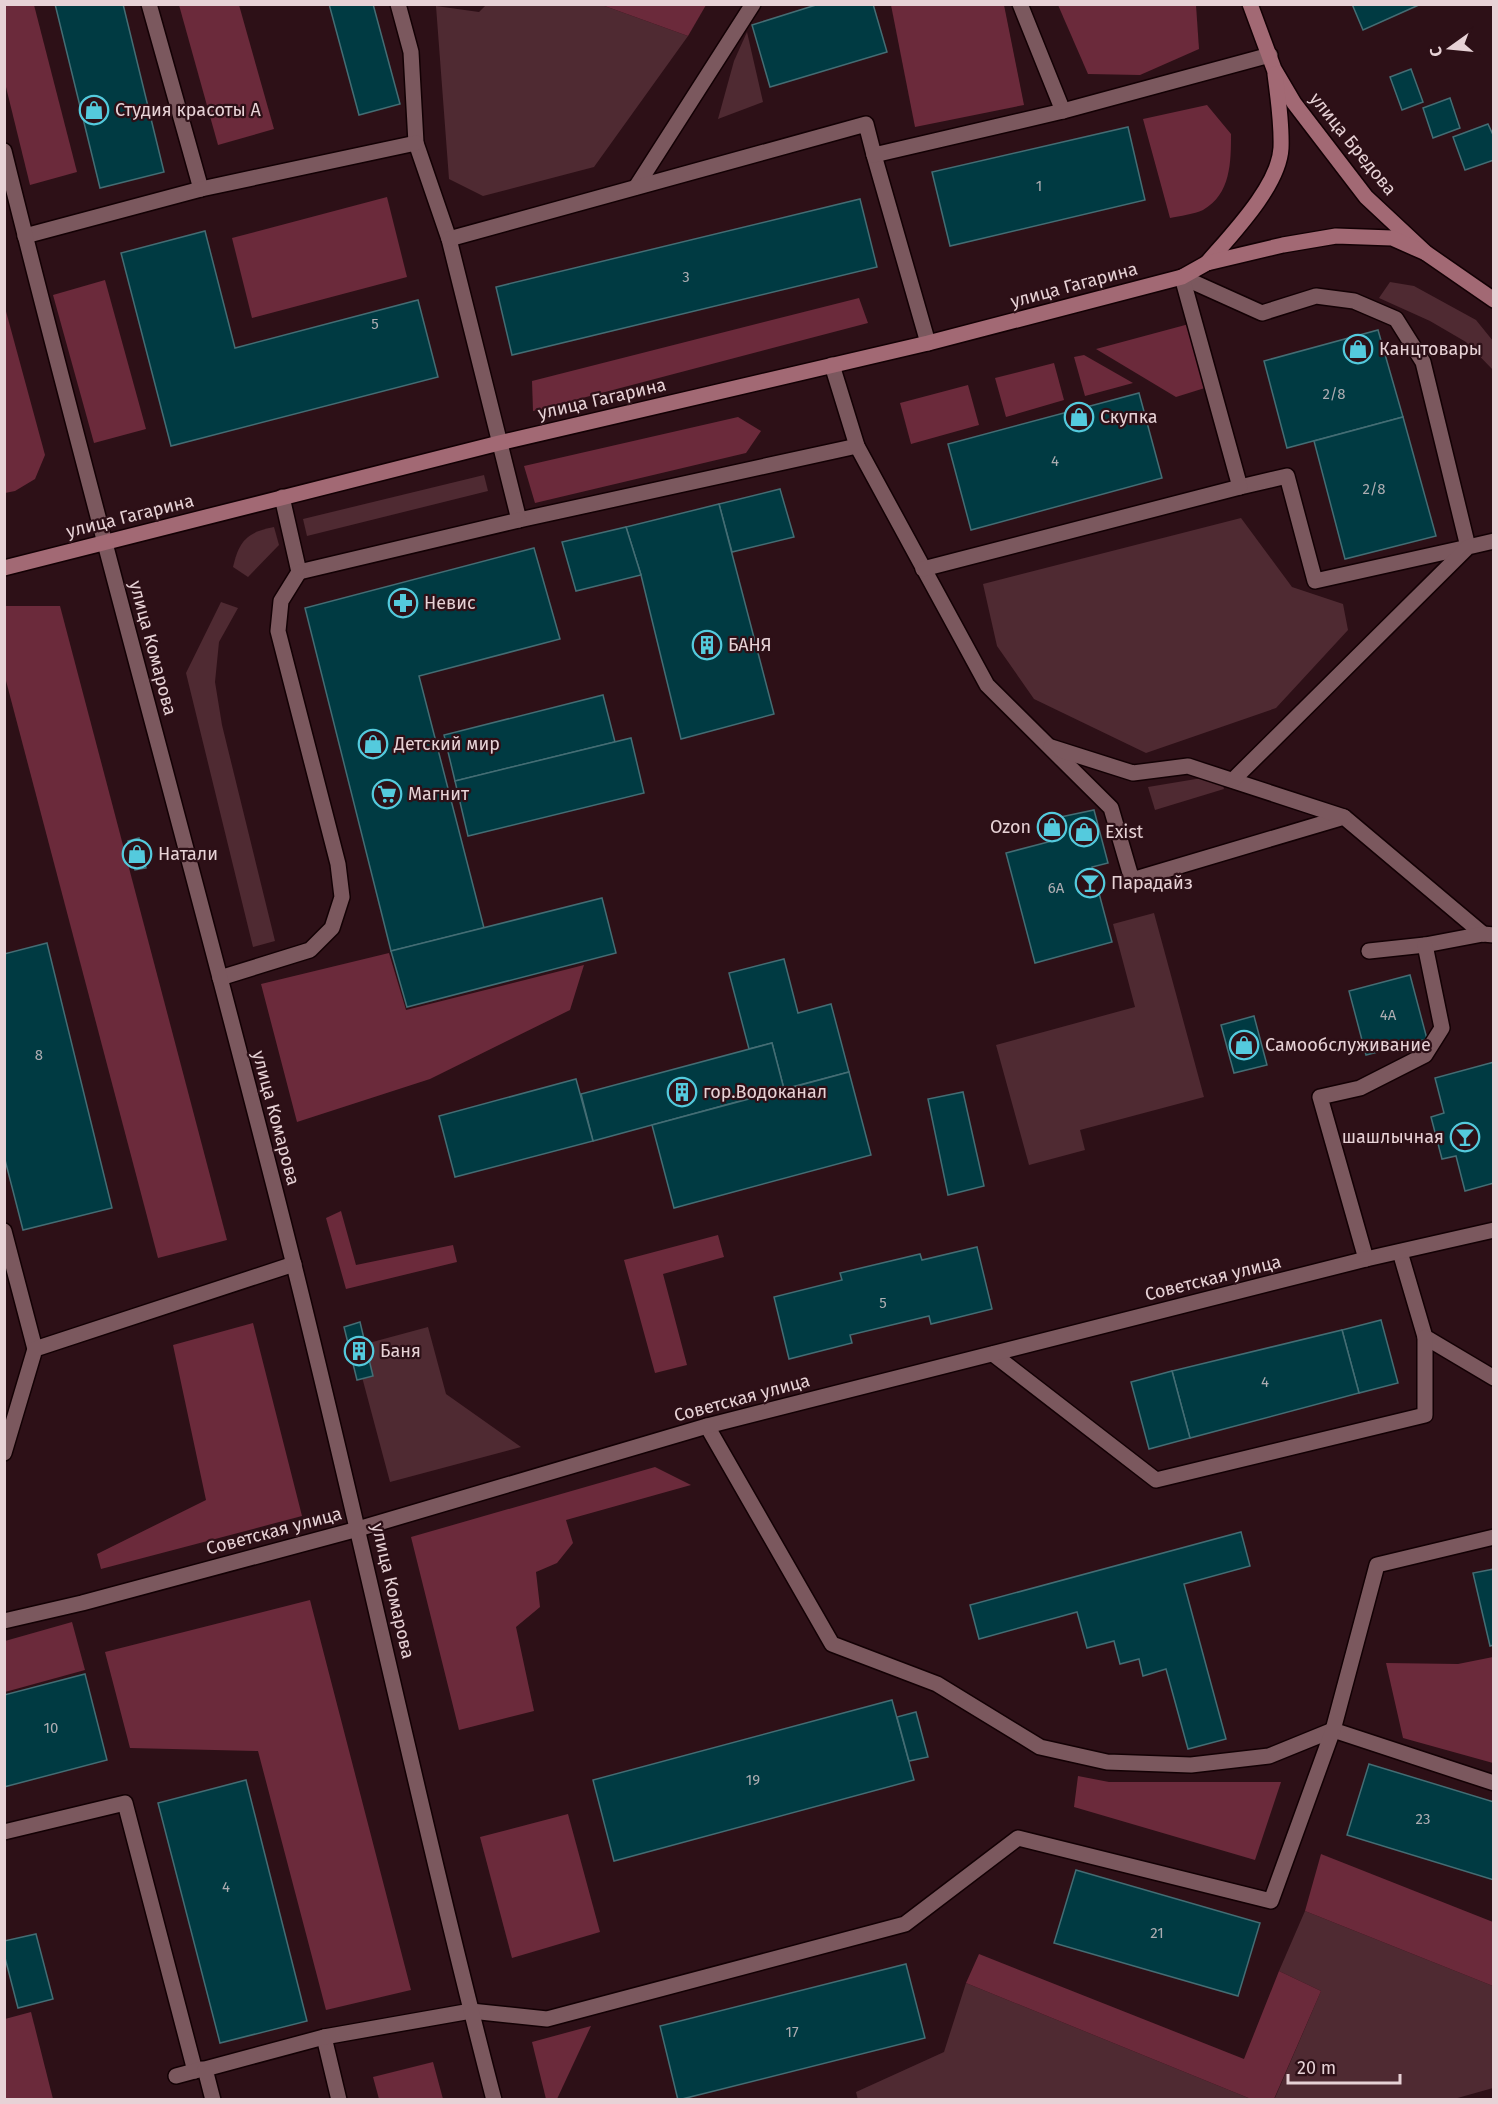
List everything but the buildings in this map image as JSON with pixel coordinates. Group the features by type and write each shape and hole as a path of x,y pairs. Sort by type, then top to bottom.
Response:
{"main road":[{"name":"улица Бредова","path":"1250,4 1272,62 1294,102 1366,197 1426,253 1494,300"},
{"name":"улица Гагарина","path":"1207,264 1252,210 1272,177 1281,150 1279,109 1272,62"},
{"name":"улица Гагарина","path":"4,568 499,443 928,343 1182,277 1207,264 1283,245 1336,236 1392,238 1426,253"}],"street":[{"path":"149,4 201,189"},
{"path":"398,4 411,52 416,143 449,239 519,520"},
{"path":"636,187 753,4"},
{"path":"1020,4 1063,111"},
{"path":"874,155 1272,62"},
{"path":"449,239 866,124 928,343"},
{"path":"25,236 201,189 416,143"},
{"name":"улица Комарова","path":"4,151 294,1264 494,2100"},
{"path":"1182,277 1240,487"},
{"path":"1182,277 1262,313 1316,296 1354,301 1396,319 1423,362 1468,547"},
{"path":"832,365 857,446 987,685 1111,808 1132,880 1344,817"},
{"path":"220,978 310,950 332,928 342,897 338,864 278,631 281,600 299,572 519,520 857,446"},
{"path":"924,569 1287,476 1315,580 1494,541"},
{"path":"282,497 299,572"},
{"path":"1233,780 1468,547"},
{"path":"1047,746 1133,773 1188,766 1344,817 1488,934"},
{"path":"1369,951 1425,945 1488,934"},
{"path":"1366,1259 1320,1097 1360,1088 1425,1055 1442,1028 1425,945"},
{"name":"Советская улица","path":"4,1621 93,1600 358,1529 707,1426 1366,1259 1494,1230"},
{"path":"4,1231 35,1349 4,1453"},
{"path":"993,1353 1156,1480 1425,1415 1425,1337 1400,1252"},
{"path":"35,1349 294,1264"},
{"path":"1425,1337 1494,1378"},
{"path":"707,1426 832,1644 937,1684 1040,1747 1107,1762 1191,1765 1269,1756 1333,1730 1494,1783"},
{"path":"177,2076 324,2037 471,2011 547,2019 905,1924 1018,1838 1271,1901 1333,1730 1377,1565 1494,1537"},
{"path":"4,1832 125,1803 200,2070 213,2100"},
{"path":"324,2037 339,2100"}],"shaded area":[{"path":"706,4 688,36 602,5"},
{"path":"4,5 34,5 77,172 30,185 5,83"},
{"path":"179,5 239,5 274,129 218,145"},
{"path":"486,5 602,5 688,36 594,167 483,196 449,179 436,6 479,12"},
{"path":"891,5 1004,5 1024,105 915,127"},
{"path":"1058,5 1196,5 1199,49 1140,75 1088,74"},
{"path":"747,32 763,102 718,119 734,61"},
{"path":"1207,105 1231,134 1228,176 1219,195 1203,210 1170,218 1143,119"},
{"path":"387,197 407,277 252,318 232,238"},
{"path":"105,280 146,429 94,443 53,295"},
{"path":"1390,282 1414,286 1476,320 1493,341 1493,370 1466,342 1430,321 1379,298"},
{"path":"859,298 868,323 533,411 532,381"},
{"path":"4,304 45,455 35,479 15,491 5,493"},
{"path":"1189,324 1208,387 1176,397 1096,349"},
{"path":"1084,355 1133,383 1085,396 1074,357"},
{"path":"1054,363 1064,400 1006,417 995,378"},
{"path":"968,385 979,425 911,444 900,403"},
{"path":"738,417 761,431 746,453 535,503 524,466"},
{"path":"484,475 488,491 307,536 303,519"},
{"path":"1241,518 1292,587 1343,604 1348,630 1276,708 1146,753 1034,699 997,646 983,584"},
{"path":"274,527 279,545 248,577 233,567 238,550 246,539 257,532"},
{"path":"221,602 238,608 219,642 215,682 222,725 275,941 253,947 186,673"},
{"path":"5,606 60,606 227,1240 158,1258 5,677"},
{"path":"1220,775 1224,789 1155,810 1148,787"},
{"path":"1154,913 1204,1097 1080,1130 1085,1150 1029,1165 996,1045 1135,1007 1113,924"},
{"path":"389,953 406,1010 584,965 570,1010 430,1079 297,1122 261,984"},
{"path":"341,1211 356,1265 453,1245 457,1262 346,1289 326,1218"},
{"path":"718,1235 724,1257 663,1274 687,1365 655,1373 624,1260"},
{"path":"253,1323 302,1516 101,1569 97,1554 206,1500 173,1345"},
{"path":"428,1327 446,1394 521,1447 390,1482 354,1347"},
{"path":"655,1467 691,1485 566,1520 573,1543 557,1563 536,1572 540,1607 516,1627 534,1711 459,1730 411,1537"},
{"path":"310,1600 411,1990 326,2010 258,1751 130,1748 105,1652"},
{"path":"72,1622 85,1670 5,1692 5,1641"},
{"path":"1493,1657 1493,1763 1403,1738 1386,1663 1458,1664"},
{"path":"1078,1776 1109,1782 1281,1782 1255,1860 1074,1807"},
{"path":"568,1814 600,1932 512,1958 480,1837"},
{"path":"1321,1854 1493,1922 1493,1986 1305,1911"},
{"path":"1305,1911 1493,1986 1493,2088 1454,2099 1274,2100 1321,1991 1279,1971"},
{"path":"979,1954 1244,2059 1279,1971 1321,1991 1274,2099 1251,2099 966,1983"},
{"path":"966,1983 1251,2099 858,2100 856,2092 944,2052"},
{"path":"31,2012 53,2099 5,2099 5,2019"},
{"path":"591,2026 557,2099 546,2099 532,2042"},
{"path":"433,2062 443,2099 379,2099 373,2077"}],"place":[{"name":"Студия красоты А","path":"94,110"},
{"name":"Канцтовары","path":"1358,349"},
{"name":"Скупка","path":"1079,417"},
{"name":"Невис","path":"403,603"},
{"name":"БАНЯ","path":"707,645"},
{"name":"Детский мир","path":"373,744"},
{"name":"Магнит","path":"387,794"},
{"name":"Ozon","path":"1052,827"},
{"name":"Exist","path":"1084,832"},
{"name":"Натали","path":"137,854"},
{"name":"Парадайз","path":"1090,883"},
{"name":"Самообслуживание","path":"1244,1045"},
{"name":"гор.Водоканал","path":"682,1092"},
{"name":"шашлычная","path":"1465,1137"},
{"name":"Баня","path":"359,1351"}]}
